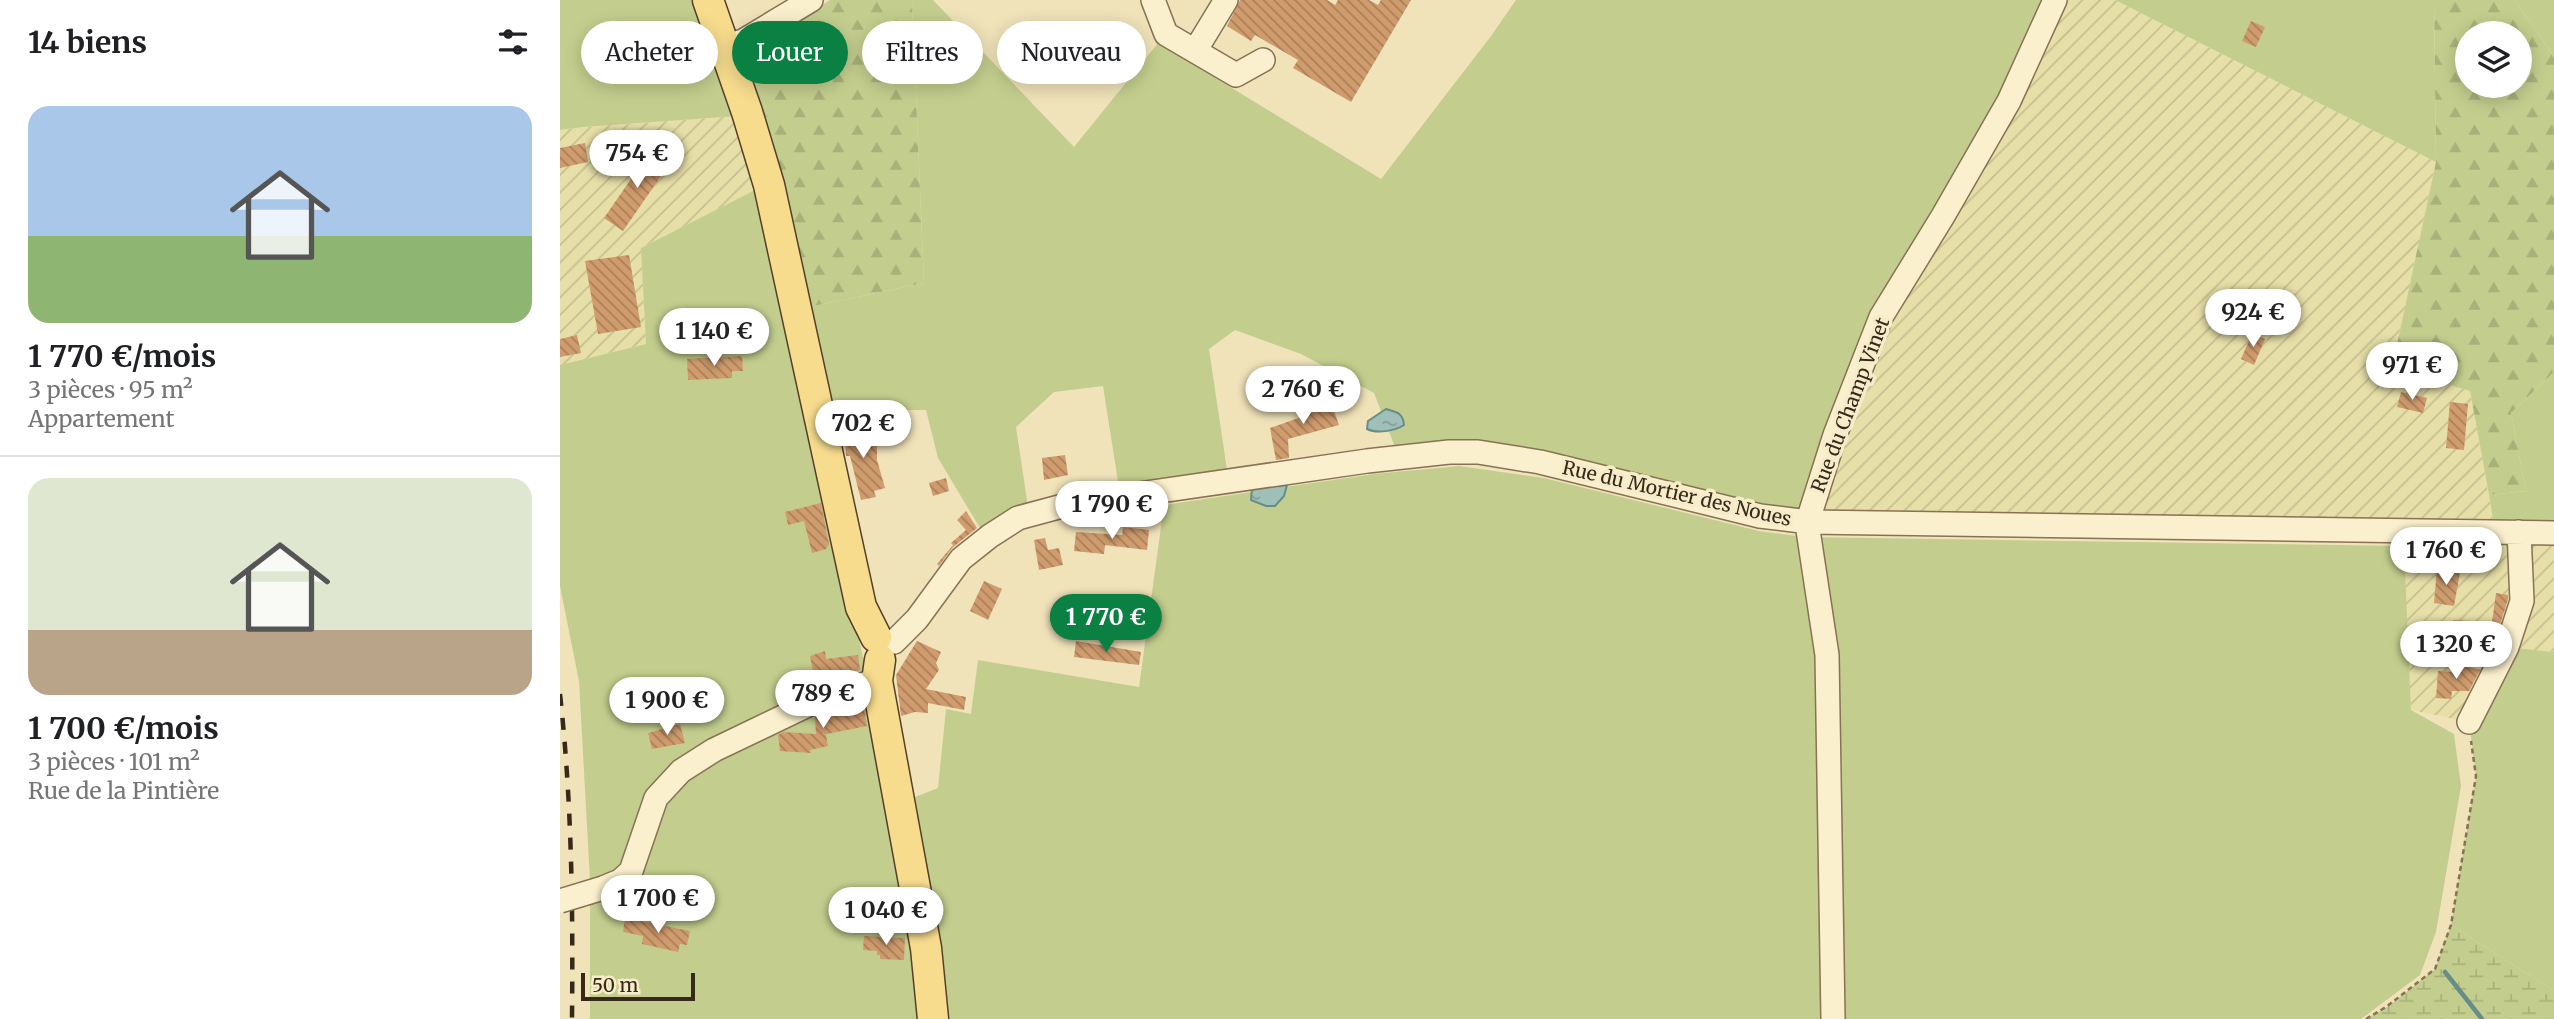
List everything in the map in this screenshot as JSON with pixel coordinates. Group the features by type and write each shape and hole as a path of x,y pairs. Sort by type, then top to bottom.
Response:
{"main road":[{"path":"708,0 769,185 861,607 882,655 926,948 933,1019"}],"street":[{"path":"724,46 743,41 811,0"},
{"path":"1153,0 1166,34 1236,75 1263,60"},
{"path":"1195,51 1226,0"},
{"name":"Rue du Champ Vinet","path":"1833,1019 1827,655 1808,522 1835,435 1881,317 2009,101 2055,0"},
{"name":"Rue du Mortier des Noues","path":"882,655 917,619 961,559 1018,518 1070,504 1367,461 1449,452 1478,452 1540,462 1760,516 1808,522 2403,533 2554,533"},
{"path":"2469,722 2507,647 2522,601 2519,532"},
{"path":"560,901 620,881 631,871 656,798 681,771 713,750 836,691 882,655"}],"path":[{"path":"2365,1019 2386,1007 2435,969 2451,925 2476,776 2469,722"}],"shaded area":[{"path":"2054,0 2115,0 2436,162 2392,368 2470,390 2495,531 2554,533 2554,652 2507,647 2469,722 2411,710 2403,533 1809,522 1881,317"},
{"path":"738,116 761,187 641,248 646,344 560,365 560,130"}],"green space":[{"path":"560,0 699,0 706,21 581,21 581,84 718,84 718,57 738,116 560,130"},
{"path":"830,0 912,0 913,21 862,21 862,84 916,84 924,283 809,307 750,84 848,84 848,21 798,21"},
{"path":"912,0 933,0 953,21 913,21"},
{"path":"1516,0 2055,0 1881,317 1802,512 1728,499 1548,453 1474,441 1438,441 1395,447 1374,393 1301,354 1235,330 1209,349 1227,470 1119,488 1103,386 1054,392 1016,427 1028,507 983,533 938,458 926,410 834,410 809,307 924,283 916,84 983,84 983,52 997,67 997,84 1014,84 1074,147 1125,84 1146,84 1146,58 1158,43 1381,179"},
{"path":"2115,0 2434,0 2436,162"},
{"path":"2434,0 2515,0 2529,21 2455,21 2455,98 2532,98 2532,25 2554,57 2554,372 2511,413 2526,491 2489,495 2470,391 2392,368 2436,162"},
{"path":"2515,0 2554,0 2554,57 2532,21"},
{"path":"761,187 926,948 933,1019 590,1019 590,880 579,681 560,586 560,365 646,344 641,248"},
{"path":"2554,372 2554,533 2495,531 2489,495 2526,491 2511,413"},
{"path":"1459,466 1544,478 1759,531 1806,537 2404,546 2411,710 2454,734 2461,786 2436,932 2420,975 2361,1019 948,1019 942,954 915,797 938,788 946,709 971,714 978,660 1139,687 1164,505 1374,474"},
{"path":"2507,647 2554,652 2554,991 2451,925 2476,776 2469,722"},
{"path":"2451,925 2554,991 2554,1019 2366,1019 2387,1007 2435,969"}],"water":[{"path":"1386,409 1399,414 1404,425 1386,431 1367,429 1368,421"},
{"path":"1287,485 1284,496 1275,506 1266,506 1251,500 1252,488"}],"building":[{"path":"1240,0 1327,0 1335,5 1338,0 1369,0 1378,5 1381,0 1411,0 1351,102 1293,68 1298,60 1255,35 1251,41 1227,26"},
{"path":"2251,21 2265,27 2256,47 2242,41"},
{"path":"585,143 588,162 560,168 560,148"},
{"path":"651,150 670,163 623,231 604,218"},
{"path":"629,255 641,327 598,334 585,261"},
{"path":"2252,334 2265,339 2254,365 2241,359"},
{"path":"577,335 581,353 560,357 560,339"},
{"path":"742,356 743,371 732,371 732,378 688,380 687,359"},
{"path":"2401,392 2427,398 2423,413 2397,407"},
{"path":"1329,397 1339,425 1288,439 1289,458 1276,460 1270,428 1310,414 1307,405"},
{"path":"2450,402 2468,404 2464,450 2446,448"},
{"path":"844,424 866,424 867,443 877,443 877,460 885,488 874,491 876,497 861,500 850,456 846,456"},
{"path":"1065,455 1068,475 1044,480 1042,458"},
{"path":"946,478 949,491 933,496 929,483"},
{"path":"821,503 829,544 826,549 812,553 804,521 788,525 785,512"},
{"path":"966,511 977,528 952,548 939,566 937,564 953,545 951,543 966,530 957,520"},
{"path":"1123,527 1149,530 1147,550 1105,545 1104,554 1074,551 1076,532 1122,535"},
{"path":"1045,538 1048,550 1059,548 1063,565 1039,570 1034,540"},
{"path":"2437,569 2460,573 2454,606 2434,603"},
{"path":"984,581 1002,589 988,620 970,611"},
{"path":"2496,593 2508,595 2508,599 2495,640 2484,638 2483,649 2453,648 2453,620 2492,622"},
{"path":"917,641 941,652 936,663 939,670 926,689 966,697 964,710 928,703 928,713 915,712 901,716 896,675"},
{"path":"1076,641 1141,652 1139,665 1074,657"},
{"path":"825,651 826,659 858,655 860,670 815,682 810,656"},
{"path":"2453,662 2480,670 2469,691 2452,691 2451,699 2436,698 2438,671 2453,672"},
{"path":"715,692 720,712 688,720 683,700"},
{"path":"847,705 847,710 864,707 867,726 822,735 826,735 828,746 810,750 811,753 780,751 778,735 783,732 816,734 815,717"},
{"path":"680,724 685,743 652,749 648,733"},
{"path":"625,918 690,931 687,945 680,944 678,952 642,944 643,936 623,932"},
{"path":"864,936 905,938 904,960 880,959 877,951 863,950"}],"waterway":[{"path":"2445,972 2482,1019"}],"railway":[{"path":"560,694 571,856 572,1019"}]}
